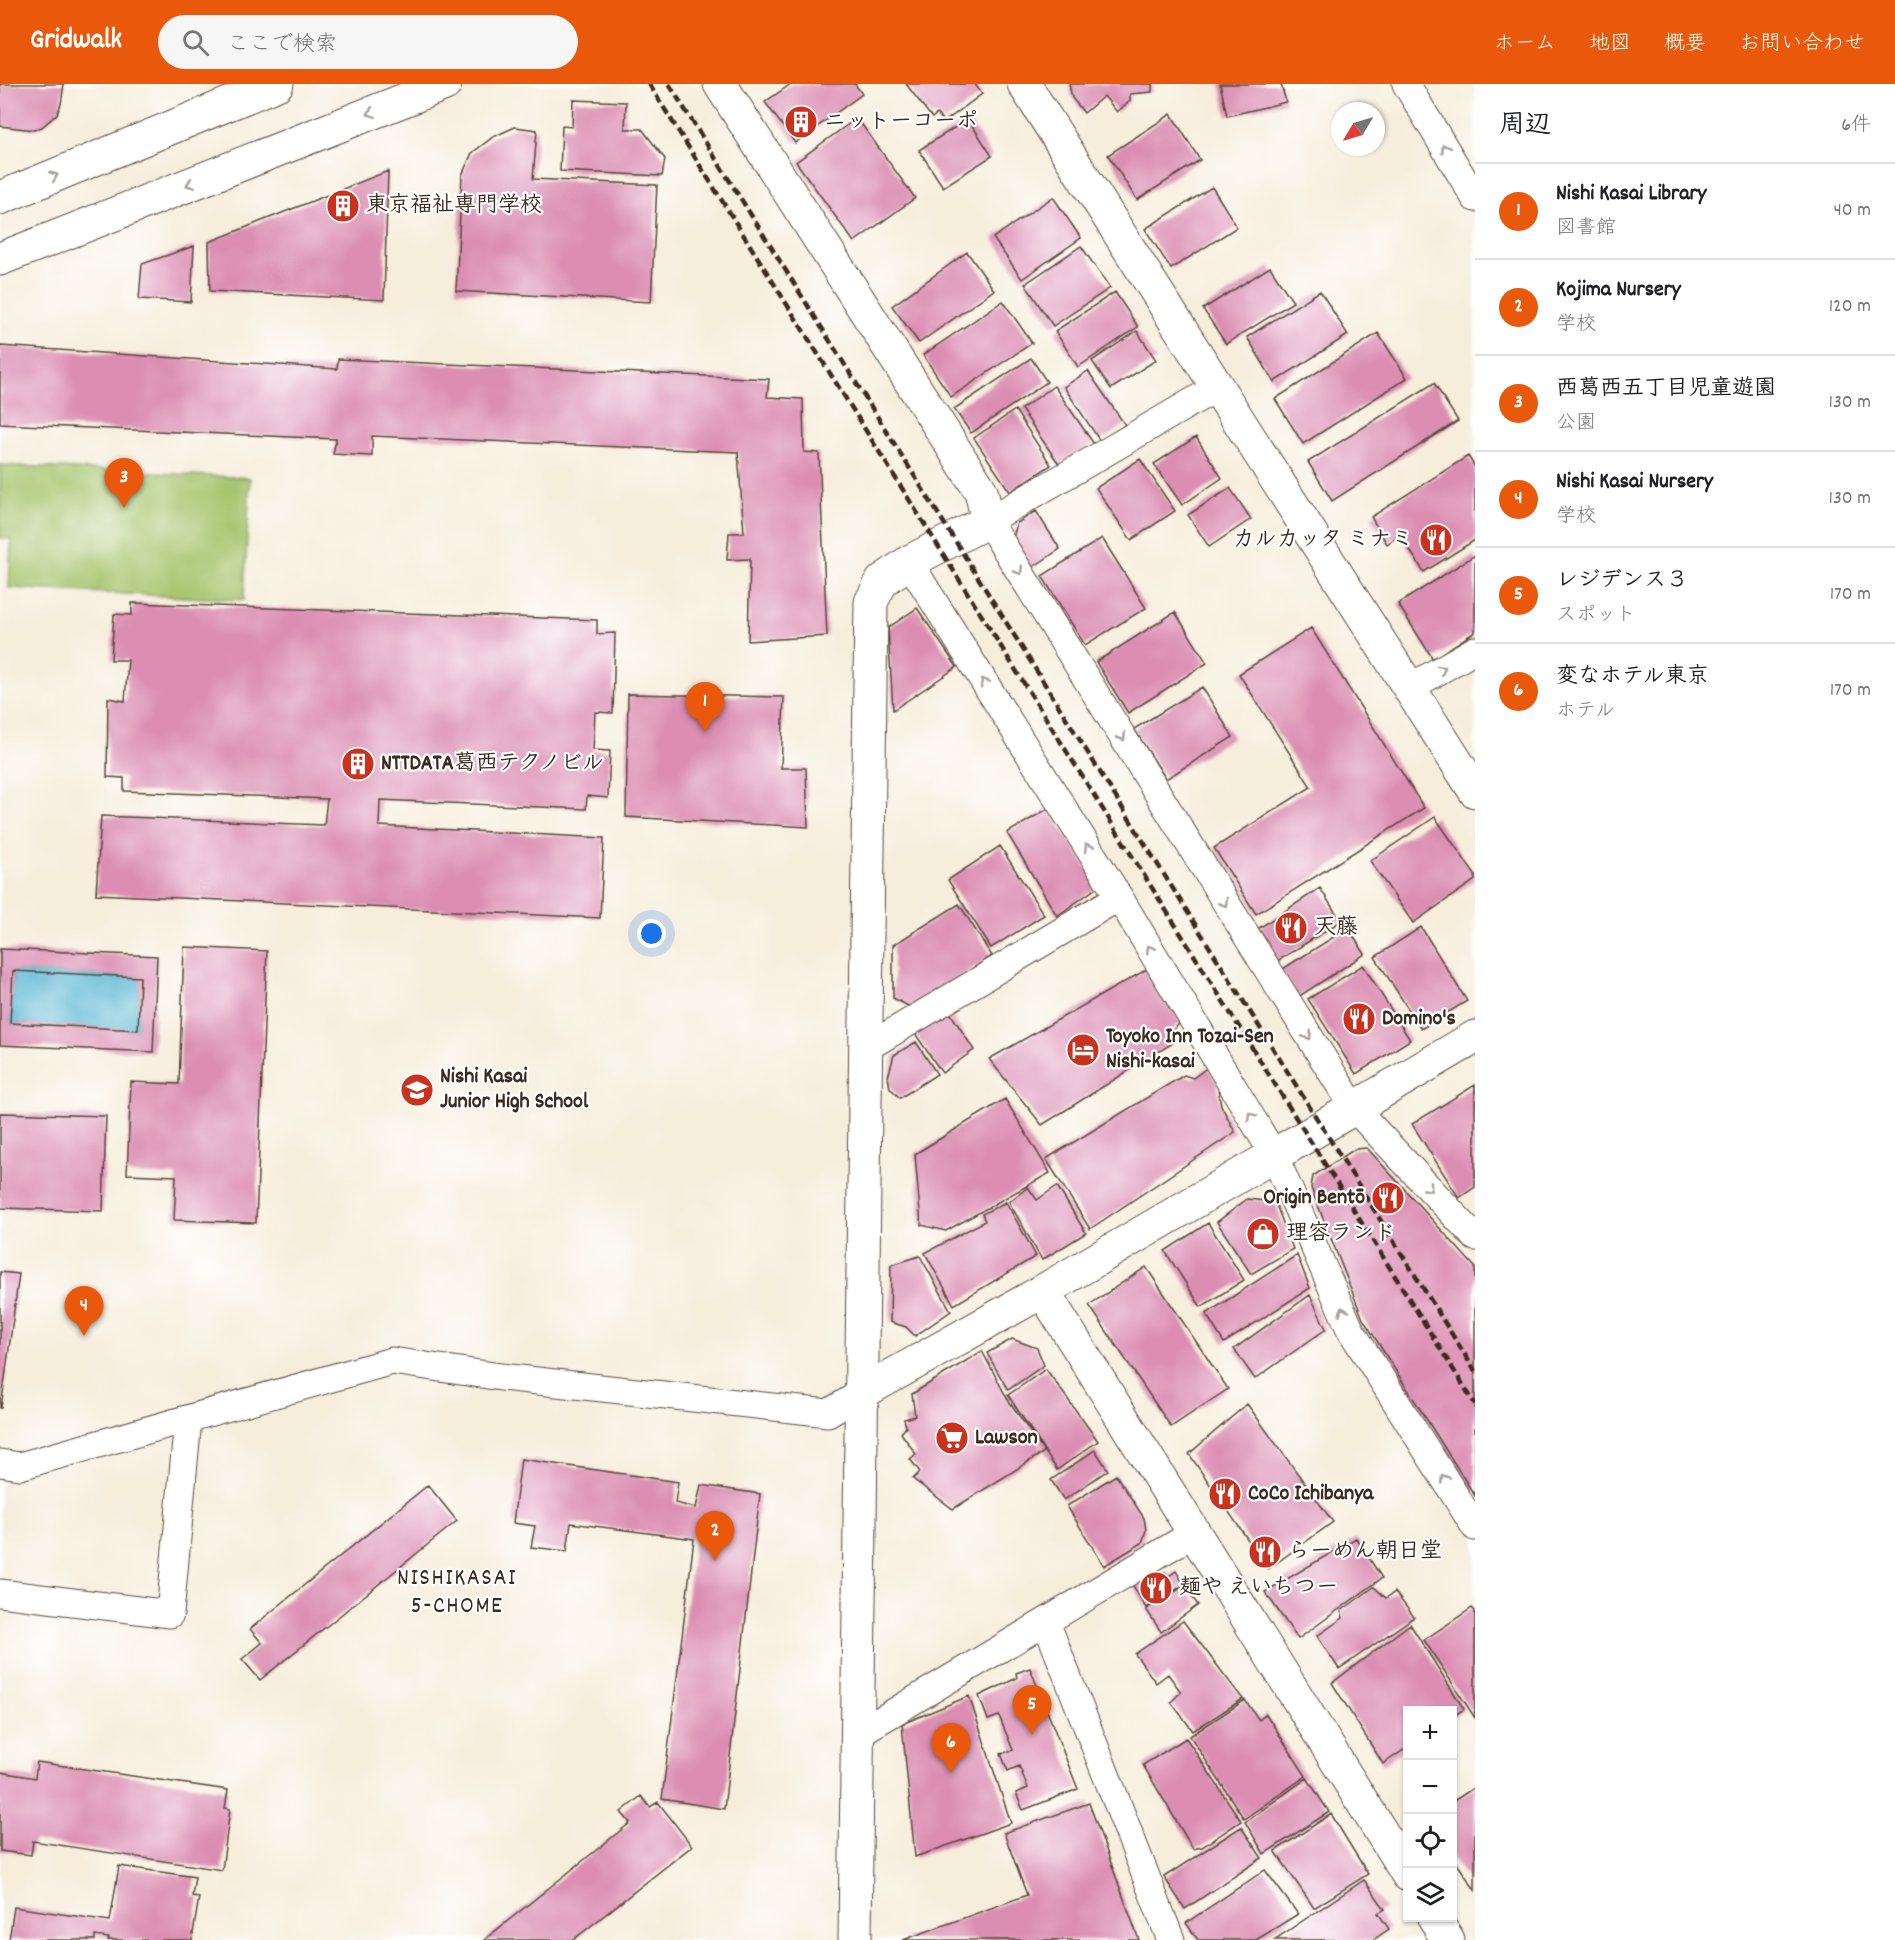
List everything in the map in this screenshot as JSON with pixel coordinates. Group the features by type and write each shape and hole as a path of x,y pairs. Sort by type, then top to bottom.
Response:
{"street":[{"path":"0,198 277,84"},
{"path":"0,259 445,84"},
{"path":"720,84 981,491 988,521 1354,1108 1475,1237"},
{"path":"1024,84 1475,791"},
{"path":"1406,84 1475,198"},
{"path":"855,1940 871,602 882,581 909,562 988,521 1216,388"},
{"path":"909,562 1119,897 1274,1155 1350,1329 1475,1527"},
{"path":"1409,688 1475,650"},
{"path":"866,1048 1119,897"},
{"path":"0,1463 20,1466 392,1361 501,1377 828,1413 1043,1291 1475,1037"},
{"path":"1043,1291 1403,1869"},
{"path":"0,1593 170,1614 188,1419"},
{"path":"859,1733 1194,1533"},
{"path":"1046,1622 1171,1940"},
{"path":"1437,1922 1448,1940"}],"green space":[{"path":"0,465 250,478 244,600 9,588 11,539 0,538"}],"water":[{"path":"13,971 140,977 138,1030 10,1023"}],"building":[{"path":"0,84 64,84 57,114 42,127 34,130 0,126"},
{"name":"ニットーコーポ","path":"791,84 855,84 862,94 795,143 765,102"},
{"path":"906,84 975,84 982,94 944,122 937,114 932,118"},
{"path":"1069,84 1152,84 1152,92 1130,94 1130,101 1117,112 1104,96 1084,113 1072,98"},
{"path":"1220,84 1281,84 1286,102 1227,116"},
{"path":"573,100 626,102 625,129 642,129 665,159 662,176 560,171 562,126 572,127"},
{"path":"1171,114 1200,160 1137,200 1108,155"},
{"path":"857,118 915,198 854,242 796,162"},
{"path":"968,119 992,156 943,187 919,150"},
{"path":"515,127 537,130 533,179 657,185 651,302 456,291 462,175 472,153 493,137"},
{"name":"東京福祉専門学校","path":"388,171 384,300 210,291 209,242"},
{"path":"1212,187 1237,227 1171,269 1145,229"},
{"path":"1053,197 1081,238 1022,279 993,238"},
{"path":"194,246 191,302 139,299 142,264"},
{"path":"1081,246 1110,288 1053,326 1025,284"},
{"path":"967,252 994,290 919,343 892,306"},
{"path":"1270,267 1293,302 1226,344 1203,309"},
{"path":"1320,291 1348,335 1274,382 1247,337"},
{"path":"1115,292 1138,327 1078,367 1055,331"},
{"path":"1003,301 1032,343 951,397 923,355"},
{"path":"1137,331 1156,360 1111,389 1092,361"},
{"path":"1378,333 1407,378 1303,444 1275,399"},
{"path":"0,346 337,369 338,359 769,379 767,397 803,399 804,452 819,453 827,636 748,641 750,559 727,560 729,533 744,533 738,452 372,436 372,456 333,454 336,439 0,424"},
{"path":"1031,358 1047,382 971,433 954,409"},
{"path":"1088,371 1125,425 1100,441 1064,387"},
{"path":"1434,383 1458,421 1332,501 1308,462"},
{"path":"1054,386 1094,444 1061,467 1021,409"},
{"path":"1015,410 1051,465 1010,492 974,438"},
{"path":"1196,437 1222,478 1182,505 1154,464"},
{"path":"1468,456 1475,467 1475,540 1424,572 1400,535 1387,544 1371,517"},
{"path":"1140,459 1175,511 1131,540 1096,488"},
{"path":"1230,488 1251,519 1209,547 1188,515"},
{"path":"1036,511 1060,549 1030,569 1012,542 1017,523"},
{"path":"1102,538 1146,608 1085,645 1042,576"},
{"path":"1475,555 1475,632 1433,659 1398,604"},
{"name":"NTTDATA葛西テクノビル","path":"132,603 597,620 597,634 615,633 613,713 595,712 593,750 610,751 608,798 587,796 586,809 380,800 379,826 604,838 600,918 96,894 101,816 324,825 327,799 124,791 124,778 107,777 108,698 125,701 128,660 111,660 114,614 132,615"},
{"path":"917,608 957,667 893,710 888,628"},
{"path":"1175,612 1207,663 1128,713 1096,662"},
{"path":"1311,628 1424,808 1256,914 1214,848 1311,787 1239,674"},
{"path":"1202,687 1233,737 1166,779 1134,729"},
{"path":"628,694 784,697 781,768 806,768 808,827 626,817"},
{"path":"1049,808 1099,886 1057,916 1007,833"},
{"path":"1435,817 1475,875 1475,880 1413,923 1370,861"},
{"path":"1000,846 1044,915 991,948 948,880"},
{"path":"1320,888 1341,921 1276,962 1256,930"},
{"path":"959,904 992,956 912,1008 893,998 893,945"},
{"path":"1421,927 1467,1001 1421,1029 1375,957"},
{"path":"1348,928 1365,954 1298,997 1281,970"},
{"path":"184,947 267,951 256,1223 174,1220 176,1176 127,1174 131,1082 179,1084"},
{"path":"0,949 157,956 153,1052 0,1045","holes":["13,971 140,977 138,1030 10,1023"]},
{"name":"Domino's","path":"1363,965 1410,1040 1356,1074 1308,999"},
{"name":"Toyoko Inn Tozai-Sen Nishi-kasai","path":"1149,968 1181,1022 1172,1031 1176,1041 1042,1125 989,1059"},
{"path":"949,1011 974,1050 942,1073 914,1032"},
{"path":"916,1042 937,1074 900,1098 890,1088 888,1077 894,1055"},
{"path":"1208,1067 1217,1083 1221,1105 1235,1132 1090,1229 1046,1159 1184,1075 1193,1078"},
{"path":"1475,1085 1475,1187 1459,1198 1412,1124"},
{"path":"1005,1099 1050,1173 946,1231 921,1225 915,1154"},
{"path":"0,1113 106,1116 103,1211 0,1208"},
{"path":"1367,1148 1475,1267 1475,1496 1363,1319 1311,1188 1313,1176 1355,1149"},
{"path":"1057,1186 1086,1233 1042,1260 1009,1202 1028,1187 1037,1200"},
{"path":"1247,1199 1275,1202 1293,1249 1251,1274 1217,1222"},
{"path":"1006,1202 1036,1256 954,1305 925,1253 985,1221 982,1214"},
{"path":"1208,1223 1244,1280 1201,1307 1165,1251"},
{"path":"1297,1255 1310,1288 1224,1343 1206,1314"},
{"path":"920,1256 951,1311 915,1336 906,1327 890,1322 891,1265"},
{"path":"1146,1267 1228,1389 1171,1427 1089,1305"},
{"path":"0,1272 19,1274 1,1408 0,1408"},
{"path":"1310,1295 1326,1329 1255,1379 1234,1349"},
{"path":"1012,1339 1037,1348 1044,1365 1008,1390 987,1353"},
{"path":"982,1351 1007,1398 1044,1452 953,1509 913,1479 920,1472 910,1459 916,1454 901,1433 906,1427 904,1419 915,1416 912,1394"},
{"path":"1046,1369 1098,1441 1057,1470 1008,1395"},
{"path":"1247,1404 1333,1522 1268,1569 1189,1454"},
{"path":"1095,1450 1108,1470 1064,1500 1051,1480"},
{"path":"521,1459 678,1482 675,1503 696,1508 701,1485 760,1494 724,1809 662,1799 694,1539 571,1523 567,1551 531,1547 535,1526 513,1523"},
{"path":"1116,1475 1144,1518 1146,1530 1142,1543 1104,1566 1067,1506"},
{"path":"428,1485 457,1521 260,1680 242,1659 262,1643 250,1629"},
{"path":"1356,1538 1382,1578 1298,1639 1265,1592"},
{"path":"1152,1570 1155,1576 1165,1572 1169,1576 1176,1571 1184,1585 1146,1608 1131,1582"},
{"path":"1184,1586 1198,1605 1161,1632 1146,1609"},
{"path":"1374,1587 1386,1598 1395,1592 1414,1617 1339,1669 1317,1636 1343,1618 1341,1611"},
{"path":"1472,1608 1475,1611 1475,1718 1424,1640"},
{"path":"1183,1621 1243,1699 1193,1731 1171,1702 1181,1692 1168,1674 1156,1683 1135,1654"},
{"path":"1410,1624 1464,1709 1457,1714 1457,1706 1403,1706 1403,1750 1383,1764 1332,1683"},
{"path":"1030,1668 1078,1789 1023,1810 1016,1793 1028,1788 1019,1766 1008,1771 1001,1754 1013,1750 999,1716 988,1720 979,1696 1017,1678 1016,1673"},
{"path":"969,1696 1011,1823 915,1857 902,1724"},
{"path":"1245,1700 1259,1720 1266,1714 1306,1776 1244,1819 1190,1736"},
{"path":"1186,1738 1241,1821 1202,1847 1193,1849 1143,1765"},
{"path":"37,1762 228,1790 225,1808 230,1809 222,1870 33,1841 31,1855 0,1851 0,1772 35,1778"},
{"path":"1307,1778 1329,1812 1264,1854 1245,1822"},
{"path":"1475,1787 1475,1890 1457,1863 1457,1799"},
{"path":"641,1796 650,1807 658,1802 692,1846 573,1940 484,1940 630,1823 621,1812"},
{"path":"1089,1803 1139,1940 903,1940 1027,1895 1004,1833"},
{"path":"1331,1814 1368,1874 1314,1908 1275,1851"},
{"path":"1241,1827 1262,1858 1185,1909 1164,1877"},
{"path":"119,1866 195,1877 192,1896 199,1897 192,1940 108,1940 109,1938 95,1936 95,1940 9,1940 14,1907 110,1921"},
{"path":"1265,1870 1298,1914 1256,1940 1198,1940 1186,1923"},
{"path":"1364,1880 1385,1909 1378,1913 1389,1929 1373,1940 1274,1940"}],"railway":[{"path":"649,84 1475,1404"},
{"path":"669,84 1475,1371"}],"place":[{"name":"ニットーコーポ","path":"801,122"},
{"name":"東京福祉専門学校","path":"343,206"},
{"name":"西葛西五丁目児童遊園","path":"124,508"},
{"name":"カルカッタ ミナミ","path":"1436,540"},
{"name":"Nishi Kasai Library","path":"705,732"},
{"name":"NTTDATA葛西テクノビル","path":"358,764"},
{"name":"天藤","path":"1291,928"},
{"name":"Domino's","path":"1359,1019"},
{"name":"Toyoko Inn Tozai-Sen Nishi-kasai","path":"1083,1050"},
{"name":"Nishi Kasai Junior High School","path":"417,1090"},
{"name":"Origin Bentō","path":"1388,1198"},
{"name":"理容ランド","path":"1263,1234"},
{"name":"Nishi Kasai Nursery","path":"84,1336"},
{"name":"Lawson","path":"952,1438"},
{"name":"CoCo Ichibanya","path":"1225,1494"},
{"name":"らーめん朝日堂","path":"1265,1552"},
{"name":"Kojima Nursery","path":"715,1561"},
{"name":"麺や えいちつー","path":"1156,1588"},
{"name":"レジデンス３","path":"1032,1735"},
{"name":"変なホテル東京","path":"951,1773"}],"district":[{"name":"NISHIKASAI 5-CHOME","path":"457,1593"}]}
